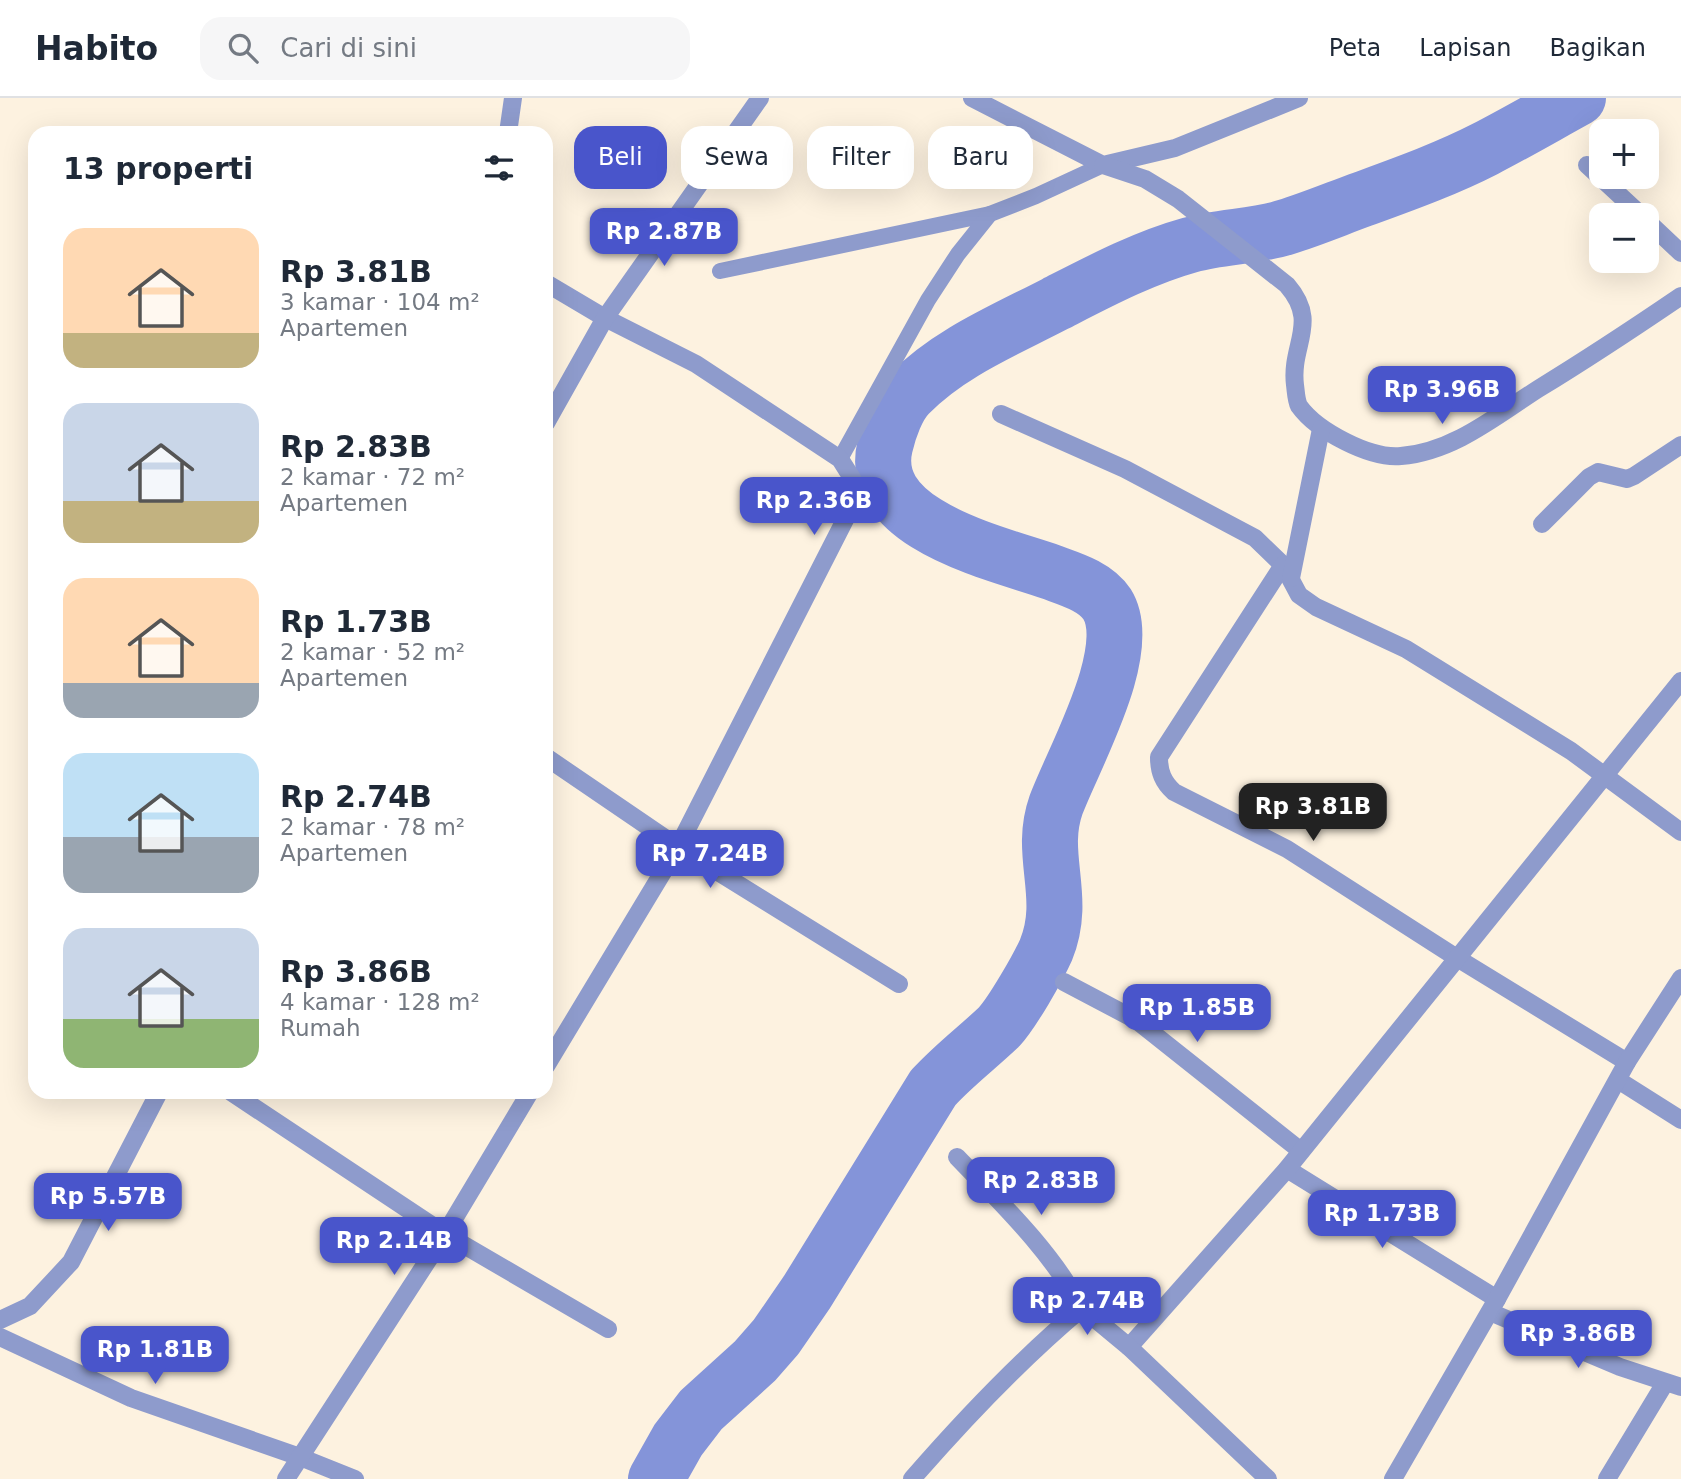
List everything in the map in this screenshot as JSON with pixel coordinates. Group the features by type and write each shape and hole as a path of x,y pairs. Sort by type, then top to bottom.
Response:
{"street":[{"path":"509,126 513,98"},
{"path":"553,411 605,318 760,98"},
{"path":"972,98 1004,105 1103,165 1145,179 1178,199 1287,285 1303,311 1303,328 1293,369 1297,404 1321,429 1372,453 1400,457 1453,443 1681,296"},
{"path":"1103,165 1175,148 1299,98"},
{"path":"1587,165 1627,203"},
{"path":"1659,232 1681,253"},
{"path":"553,287 605,318 695,364 840,459 852,478 850,510 678,847 553,1054"},
{"path":"1000,414 1125,469 1255,538 1287,572 1299,595 1316,607 1406,649 1571,751 1681,832"},
{"path":"1321,429 1287,572 1159,757 1159,768 1166,784 1174,792 1287,849 1457,958 1627,1062"},
{"path":"1542,524 1589,477 1598,472 1627,479 1681,445"},
{"path":"1129,1347 1287,1168 1681,681"},
{"path":"553,762 678,847 899,984"},
{"path":"1393,1479 1494,1305 1627,1062 1681,978"},
{"path":"1064,982 1136,1020 1301,1151"},
{"path":"1618,1080 1681,1120"},
{"path":"0,1320 30,1306 71,1262 155,1099"},
{"path":"242,1099 445,1234 608,1329"},
{"path":"286,1479 445,1234 526,1099"},
{"path":"957,1157 1027,1230 1066,1278 1082,1308 1129,1347 1268,1479"},
{"path":"1287,1168 1494,1305 1620,1367 1673,1385 1607,1479"},
{"path":"912,1479 977,1404 1082,1308"},
{"path":"0,1337 131,1398 355,1479"}],"lane":[{"path":"720,271 990,214 1037,196 1103,165"},
{"path":"840,459 928,300 958,254 990,214"}],"waterway":[{"path":"656,1479 678,1440 701,1410 755,1361 776,1337 807,1292 933,1088 999,1027 1011,1012 1042,958 1052,930 1054,894 1051,824 1056,805 1099,705 1114,648 1114,624 1107,604 1096,592 1066,577 970,545 941,532 915,516 895,496 884,473 885,446 901,405 925,379 960,354 1121,271 1190,245 1286,227 1409,182 1485,149 1578,98"}]}
